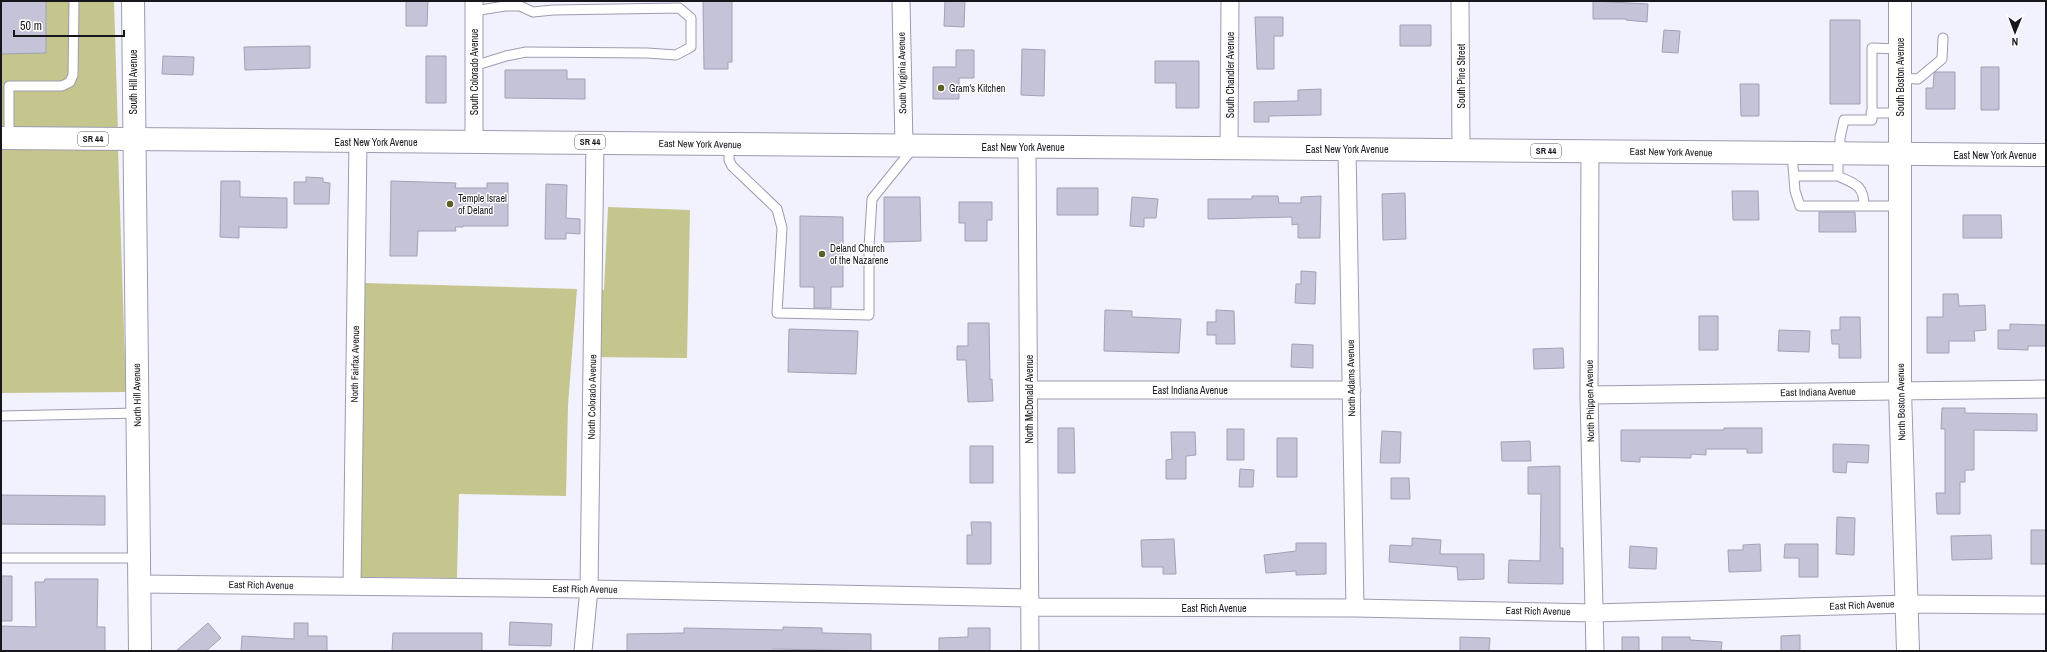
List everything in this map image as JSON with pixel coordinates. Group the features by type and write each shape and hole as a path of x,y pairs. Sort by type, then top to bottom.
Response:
{"main road":[{"name":"South Hill Avenue","path":"133,1 134,140"},
{"name":"South Boston Avenue","path":"1900,1 1900,154"},
{"name":"East New York Avenue","path":"5,138 2046,155"},
{"name":"North Hill Avenue","path":"134,140 140,651"},
{"name":"North Boston Avenue","path":"1900,154 1900,390 1908,604 1908,651"}],"street":[{"name":"South Virginia Avenue","path":"901,1 910,146"},
{"name":"South Chandler Avenue","path":"1229,148 1230,1"},
{"name":"South Pine Street","path":"1460,1 1461,150"},
{"name":"South Colorado Avenue","path":"474,6 474,142"},
{"name":"North Fairfax Avenue","path":"352,586 358,142"},
{"name":"North Colorado Avenue","path":"583,651 589,589 595,142"},
{"name":"North McDonald Avenue","path":"1027,147 1030,651"},
{"name":"North Adams Avenue","path":"1347,149 1355,608"},
{"name":"North Phippen Avenue","path":"1590,151 1589,395 1595,651"},
{"name":"East Indiana Avenue","path":"1589,395 2046,389"},
{"name":"East Indiana Avenue","path":"1029,390 1352,390"},
{"name":"East Rich Avenue","path":"139,584 589,589 1030,602 1594,613 1908,604 2046,605"}],"lane":[{"path":"5,138 9,86 62,86 70,82 73,75 74,1"},
{"path":"474,6 520,6 533,12 553,10 679,8 691,18 691,47 676,55 647,53 526,52 506,56 474,66"},
{"path":"1900,78 1918,79 1942,59 1943,38"},
{"path":"1838,176 1840,138 1844,120 1872,120 1872,48 1900,49"},
{"path":"1872,113 1900,114"},
{"path":"729,144 729,160 732,166 777,209 782,228 777,313 869,315 869,247 872,199 910,146"},
{"path":"1792,153 1795,191 1800,206 1900,206"},
{"path":"1794,176 1838,176 1856,184 1864,194 1864,206"},
{"path":"1,416 138,413"},
{"path":"1,558 139,558"}],"green space":[{"path":"1,1 114,1 118,131 1,130"},
{"path":"1,147 118,148 126,392 1,393"},
{"path":"608,207 690,210 687,358 587,357 592,290 604,290"},
{"path":"364,283 577,289 568,405 566,496 459,494 457,578 360,577"}],"building":[{"path":"1,1 46,1 46,53 1,54"},
{"path":"406,1 428,1 427,26 406,26"},
{"path":"703,1 732,1 732,62 728,62 728,69 704,69"},
{"path":"945,1 965,1 964,27 944,26"},
{"path":"1593,1 1648,4 1647,22 1626,19 1593,19"},
{"path":"1255,17 1283,17 1283,36 1274,36 1274,69 1257,69"},
{"path":"1830,20 1860,20 1860,104 1830,104"},
{"path":"1400,25 1431,25 1431,46 1400,46"},
{"path":"1664,30 1680,31 1678,53 1662,52"},
{"path":"310,46 310,68 245,70 244,47"},
{"path":"1022,49 1045,50 1044,96 1021,95"},
{"path":"956,50 974,50 974,78 959,78 959,99 933,99 933,67 956,67"},
{"path":"163,56 194,57 193,75 162,74"},
{"path":"426,56 446,56 446,103 426,103"},
{"path":"1155,61 1199,61 1199,108 1176,108 1176,83 1155,83"},
{"path":"1981,67 1999,67 1999,110 1981,110"},
{"path":"505,70 567,70 567,79 585,79 585,99 505,98"},
{"path":"1935,72 1955,72 1955,109 1926,109 1926,88 1933,88"},
{"path":"1740,84 1759,84 1759,116 1741,116"},
{"path":"1321,89 1321,115 1269,116 1269,122 1254,122 1254,102 1298,101 1298,90"},
{"path":"306,177 323,178 323,182 330,183 329,204 294,204 294,182 306,182"},
{"path":"221,181 240,181 240,197 287,198 287,228 239,227 239,238 220,237"},
{"path":"391,181 456,183 455,188 487,188 487,183 508,183 508,226 463,226 455,227 456,231 418,231 417,256 390,256"},
{"path":"546,184 567,185 566,218 580,219 580,234 566,233 566,239 545,239"},
{"path":"1057,188 1098,188 1098,215 1057,215"},
{"path":"1732,191 1758,191 1759,220 1733,220"},
{"path":"1405,193 1406,239 1383,240 1382,194"},
{"path":"1252,196 1278,196 1279,203 1301,203 1301,197 1321,196 1320,238 1298,238 1298,224 1292,225 1292,217 1208,219 1208,199 1252,199"},
{"path":"884,197 920,197 921,241 884,242"},
{"path":"1132,197 1158,199 1156,218 1144,218 1144,227 1130,226"},
{"path":"959,202 992,202 992,220 987,220 987,241 965,241 965,223 959,223"},
{"path":"1819,212 1855,212 1856,232 1819,232"},
{"path":"1963,215 2001,215 2002,238 1963,238"},
{"path":"800,216 843,217 843,287 831,287 831,308 814,308 814,287 800,287"},
{"path":"1301,271 1316,272 1315,304 1295,303 1296,284 1301,284"},
{"path":"1943,294 1958,294 1959,306 1985,305 1986,330 1974,331 1975,341 1949,341 1949,353 1927,353 1927,317 1943,317"},
{"path":"1105,310 1132,311 1132,317 1181,319 1179,353 1104,351"},
{"path":"1216,310 1234,311 1235,344 1216,344 1216,335 1207,335 1207,322 1216,322"},
{"path":"1699,316 1718,316 1718,350 1699,350"},
{"path":"1840,317 1860,317 1861,358 1839,358 1839,344 1832,344 1831,330 1840,330"},
{"path":"968,323 989,323 990,380 992,379 993,401 968,402 966,360 957,360 957,346 968,346"},
{"path":"2010,324 2046,325 2046,346 2028,346 2028,350 1998,349 1998,330 2010,330"},
{"path":"789,329 858,331 856,374 788,372"},
{"path":"1779,330 1810,331 1809,352 1778,351"},
{"path":"1292,344 1313,345 1313,368 1291,367"},
{"path":"1563,348 1564,368 1534,369 1533,349"},
{"path":"1942,408 1965,408 1965,413 2037,414 2037,431 1974,430 1974,470 1965,470 1965,482 1960,482 1960,514 1937,514 1936,493 1945,493 1945,429 1941,429"},
{"path":"1058,428 1074,428 1075,473 1058,473"},
{"path":"1724,428 1762,428 1762,453 1747,453 1747,449 1706,449 1706,455 1691,454 1691,458 1640,457 1640,462 1621,461 1621,430 1724,430"},
{"path":"1227,429 1244,429 1244,460 1227,460"},
{"path":"1382,431 1401,432 1400,463 1380,463"},
{"path":"1171,432 1195,432 1196,455 1186,456 1186,479 1166,479 1166,460 1172,459"},
{"path":"1277,438 1297,438 1297,477 1277,477"},
{"path":"1530,441 1531,461 1502,461 1501,442"},
{"path":"1833,444 1869,445 1868,463 1847,462 1846,473 1833,472"},
{"path":"970,446 993,446 993,483 970,483"},
{"path":"1560,466 1560,548 1563,548 1563,584 1508,583 1509,560 1540,561 1541,494 1528,494 1528,467"},
{"path":"1240,469 1254,470 1253,487 1239,487"},
{"path":"1391,478 1409,478 1410,499 1391,499"},
{"path":"1,495 105,496 105,525 1,524"},
{"path":"1837,517 1855,518 1854,555 1836,554"},
{"path":"971,522 991,522 991,564 967,564 967,535 972,535"},
{"path":"2031,530 2046,530 2046,564 2031,564"},
{"path":"1991,535 1992,559 1952,560 1951,536"},
{"path":"1412,538 1441,540 1440,554 1484,554 1484,579 1458,580 1457,567 1389,562 1390,545 1412,546"},
{"path":"1174,539 1176,574 1163,574 1163,567 1142,567 1141,540"},
{"path":"1296,543 1326,543 1326,574 1296,575 1296,571 1266,573 1264,555 1296,551"},
{"path":"1760,544 1761,571 1729,572 1728,550 1743,550 1743,545"},
{"path":"1785,544 1818,544 1818,577 1799,577 1799,558 1784,558"},
{"path":"1630,546 1657,548 1656,569 1629,568"},
{"path":"1,576 12,576 12,621 1,621"},
{"path":"45,579 98,579 97,627 105,627 105,651 1,651 1,626 36,627 35,582 44,582"},
{"path":"510,622 552,624 551,646 509,645"},
{"path":"208,623 221,638 206,651 176,651"},
{"path":"294,623 308,623 308,636 327,636 327,651 241,651 242,636 294,639"},
{"path":"783,627 822,628 822,633 871,634 871,651 773,649 773,651 627,651 627,634 684,633 684,628 783,630"},
{"path":"968,628 990,628 990,651 939,651 939,638 968,637"},
{"path":"393,633 482,633 482,651 392,651"},
{"path":"1800,635 1800,651 1781,651 1781,636"},
{"path":"1460,637 1490,638 1489,651 1460,651"},
{"path":"1622,637 1639,637 1639,651 1622,651"},
{"path":"1662,637 1690,637 1690,640 1722,642 1721,651 1662,651"}],"place":[{"name":"Gram's Kitchen","path":"941,88"},
{"name":"Temple Israel of Deland","path":"450,204"},
{"name":"Deland Church of the Nazarene","path":"822,254"}]}
